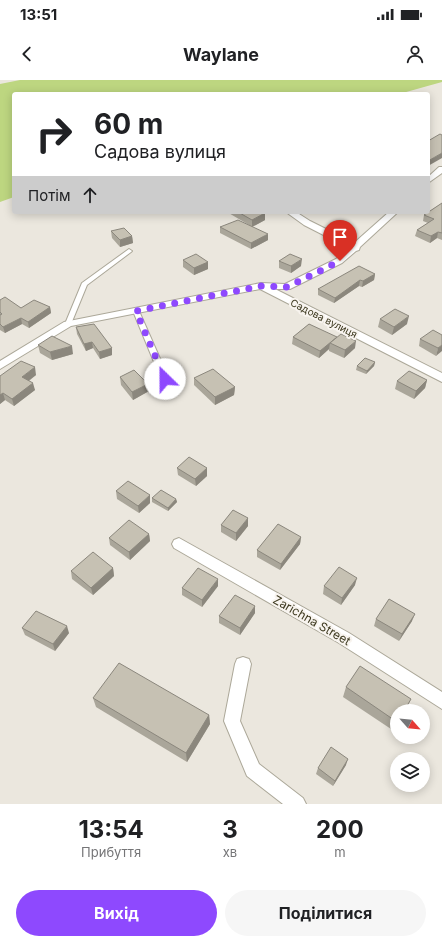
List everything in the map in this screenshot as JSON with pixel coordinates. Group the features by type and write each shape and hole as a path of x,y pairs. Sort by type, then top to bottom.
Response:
{"street":[{"path":"430,179 442,169"},
{"path":"293,214 356,248"},
{"path":"0,366 68,324 261,286 287,287 340,261 392,214"},
{"name":"Садова вулиця","path":"261,286 442,378"},
{"name":"Zarichna Street","path":"179,544 344,638 442,701"},
{"path":"243,664 232,721 253,770 297,804"}],"lane":[{"path":"68,324 84,284 129,250"},
{"path":"136,311 165,379"}],"shaded area":[{"path":"20,80 442,80 442,82 406,92 12,92 12,198 0,202 0,84"}],"building":[{"path":"440,134 442,135 442,153 430,160 430,140"},
{"path":"442,203 442,233 438,232 431,236 417,230 434,219 424,215 430,214 430,211"},
{"path":"242,214 263,214 252,220"},
{"path":"238,220 268,234 251,243 220,227"},
{"path":"124,228 132,236 120,240 111,231"},
{"path":"196,254 208,262 194,268 183,260"},
{"path":"290,254 302,259 291,266 279,261"},
{"path":"359,266 375,274 363,281 360,280 335,298 318,289"},
{"path":"5,297 21,308 34,300 50,307 28,322 21,318 3,327 0,324 0,315 2,314 0,312 0,300"},
{"path":"395,309 409,316 394,327 380,319"},
{"path":"94,324 112,348 99,352 92,342 84,344 76,327"},
{"path":"309,324 337,337 320,351 293,337"},
{"path":"433,330 442,335 442,345 438,348 420,339"},
{"path":"341,334 356,341 345,350 330,343"},
{"path":"52,336 72,346 50,352 38,345"},
{"path":"365,358 375,362 367,371 357,366"},
{"path":"21,361 35,367 22,377 33,383 12,399 3,393 0,395 0,376"},
{"path":"213,369 235,387 215,397 194,378"},
{"path":"134,370 148,384 132,392 120,377"},
{"path":"409,371 427,380 416,391 397,381"},
{"path":"189,457 207,468 195,479 177,468"},
{"path":"128,481 150,495 138,506 116,491"},
{"path":"161,490 176,499 168,508 152,498"},
{"path":"233,510 248,518 236,533 221,525"},
{"path":"129,520 149,534 129,552 109,538"},
{"path":"278,524 301,537 281,564 257,550"},
{"path":"93,552 113,568 91,588 71,571"},
{"path":"339,567 357,578 342,598 324,586"},
{"path":"198,568 218,579 202,600 182,588"},
{"path":"235,595 255,606 240,628 219,616"},
{"path":"389,599 415,614 402,634 376,619"},
{"path":"36,611 67,626 53,644 22,628"},
{"path":"119,663 209,715 186,753 93,698"},
{"path":"360,666 411,699 408,704 390,704 390,717 346,687"},
{"path":"331,747 348,759 335,781 318,768"}],"route":[{"path":"165,379 136,311 261,286 287,287 340,261"}]}
